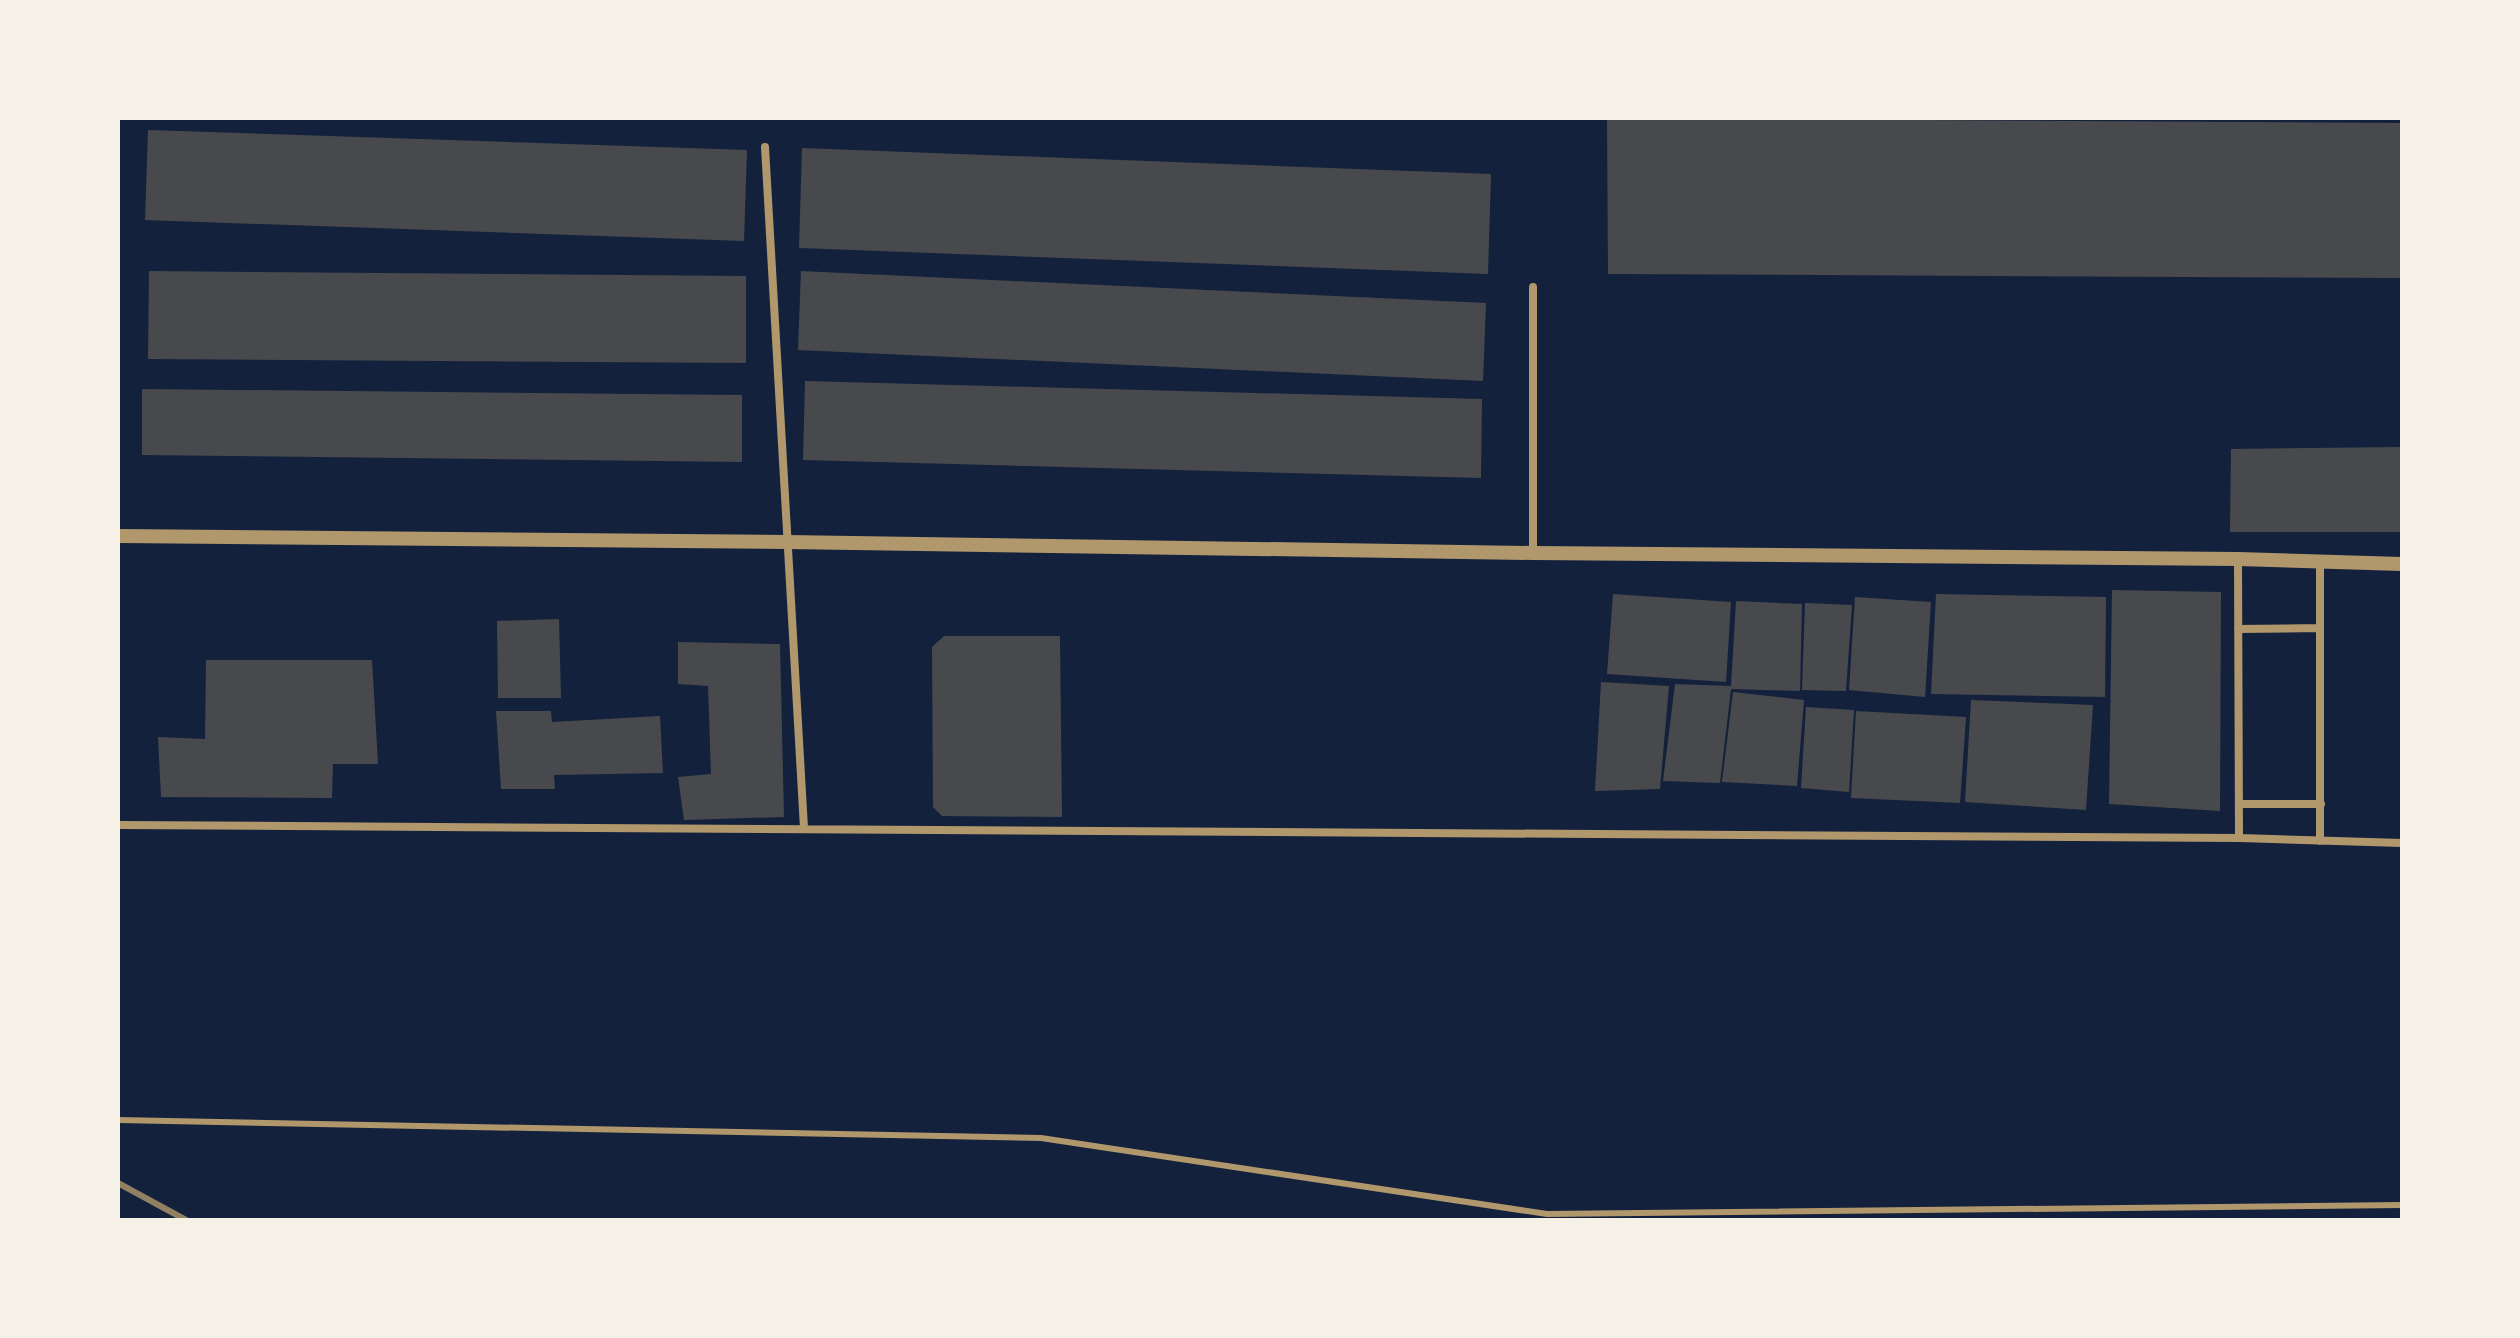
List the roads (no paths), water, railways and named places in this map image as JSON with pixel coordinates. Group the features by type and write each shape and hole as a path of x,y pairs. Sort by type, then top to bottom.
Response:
{"street":[{"path":"765,147 804,828"},
{"path":"1533,287 1533,553"},
{"path":"118,536 2238,559 2402,564"},
{"path":"2238,559 2239,838"},
{"path":"2320,563 2320,841"},
{"path":"2238,629 2319,628"},
{"path":"2239,804 2321,804"},
{"path":"118,825 2239,838 2402,843"}],"lane":[{"path":"118,1120 1041,1138 1547,1214 2402,1205"}],"railway":[{"path":"118,1183 186,1220"}]}
